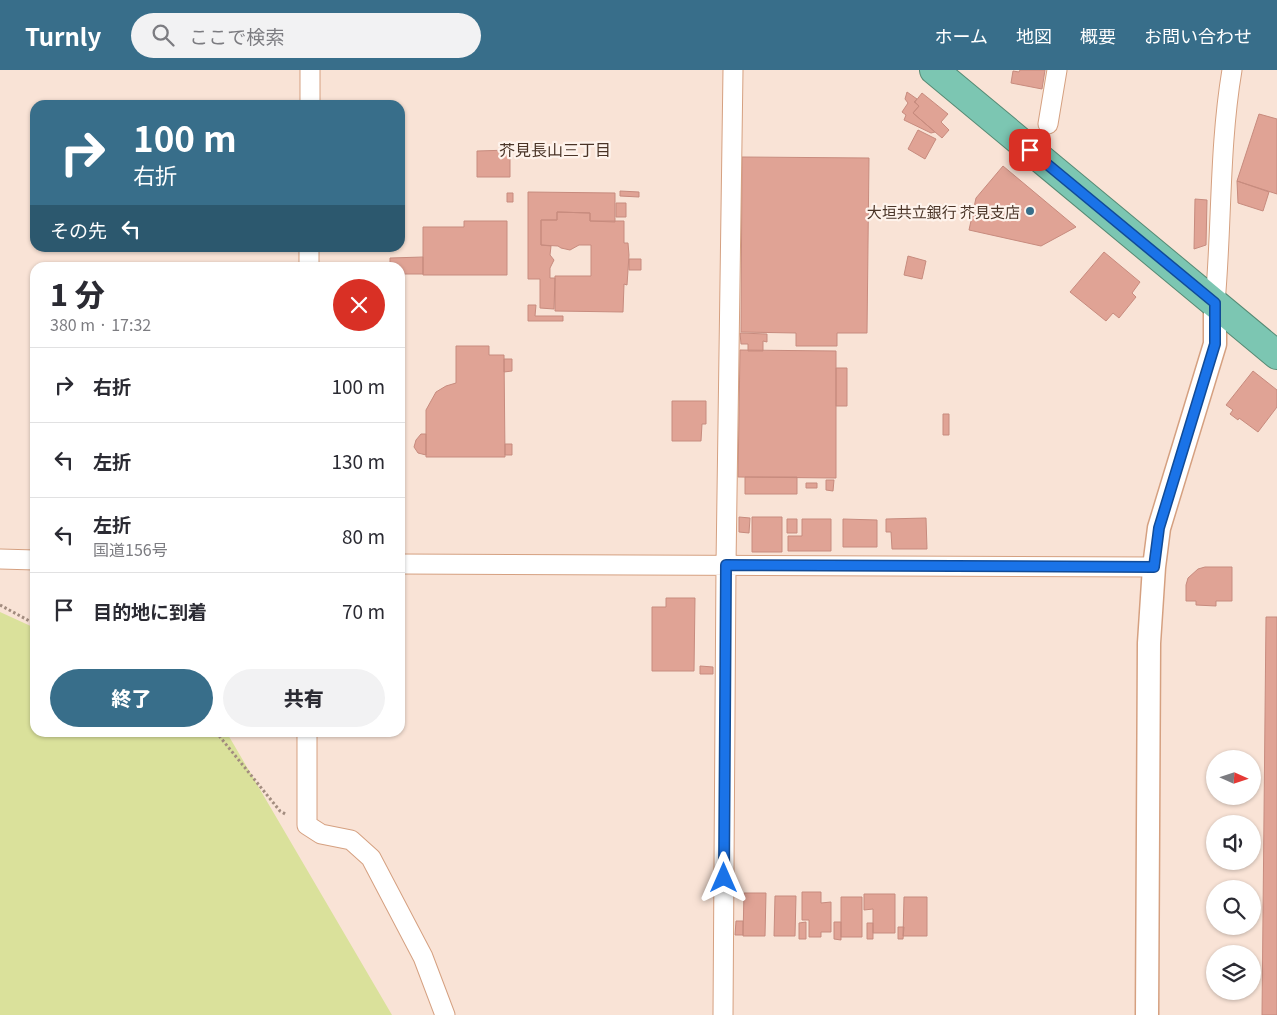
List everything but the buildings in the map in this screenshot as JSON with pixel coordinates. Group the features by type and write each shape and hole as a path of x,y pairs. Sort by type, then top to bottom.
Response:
{"highway":[{"path":"934,70 1277,355"}],"street":[{"path":"310,70 310,100"},
{"path":"723,1015 726,565 733,70"},
{"path":"1048,124 1057,70"},
{"path":"1147,1015 1149,643 1154,567 1159,528 1215,344 1215,303 1219,261 1223,137 1232,70"},
{"path":"0,559 30,560"},
{"path":"405,564 1154,567"},
{"path":"307,737 307,825 321,834 351,840 371,858 423,957 445,1015"}],"path":[{"path":"0,605 30,621"},
{"path":"220,737 280,811 307,825"}],"green space":[{"path":"0,612 30,626 30,737 229,737 392,1015 0,1015"}],"place":[{"name":"大垣共立銀行 芥見支店","path":"1030,211"}],"district":[{"name":"芥見長山三丁目","path":"555,149"}],"route":[{"path":"724,878 726,565 1154,567 1159,528 1215,344 1215,303 1030,150"}]}
